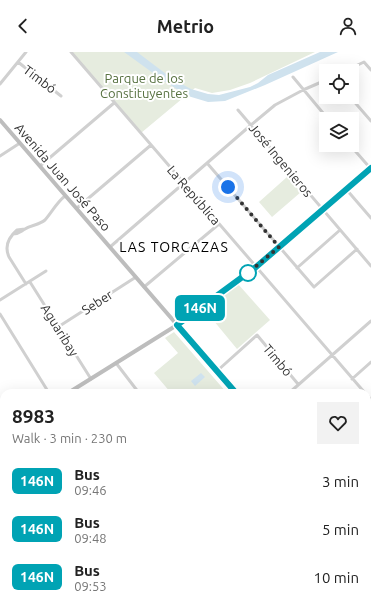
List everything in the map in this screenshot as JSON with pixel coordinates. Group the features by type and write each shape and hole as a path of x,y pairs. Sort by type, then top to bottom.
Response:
{"main road":[{"name":"Avenida Juan José Paso","path":"0,120 233,389"},
{"path":"74,389 177,325"}],"street":[{"path":"0,84 26,52"},
{"name":"La República","path":"71,52 361,389"},
{"name":"Timbó","path":"18,62 62,96"},
{"path":"359,64 364,62 371,70"},
{"path":"293,77 322,112"},
{"path":"110,248 276,105 319,83"},
{"path":"40,166 114,103"},
{"path":"356,104 371,121"},
{"name":"José Ingenieros","path":"238,110 371,266"},
{"path":"0,156 20,143"},
{"path":"77,208 151,145"},
{"path":"177,325 256,267 371,168 356,152"},
{"path":"207,163 314,287 357,249"},
{"path":"346,189 371,218"},
{"path":"26,284 7,252 9,239 19,229 25,229 44,220 65,196"},
{"path":"144,287 219,224"},
{"path":"298,268 340,230"},
{"path":"0,300 46,272"},
{"name":"Seber","path":"58,328 136,277"},
{"name":"Aguaribay","path":"30,282 90,379"},
{"path":"0,314 47,389"},
{"path":"293,389 371,321"},
{"name":"Timbó","path":"217,371 257,335 298,384"},
{"path":"352,379 371,362"},
{"path":"116,363 136,389"}],"green space":[{"name":"Parque de los Constituyentes","path":"71,52 315,52 250,83 230,90 212,93 195,88 141,133"},
{"path":"287,177 301,192 272,217 259,202"},
{"path":"238,284 270,320 237,349 204,309"},
{"path":"174,332 224,389 168,389 154,373 178,353 165,338"}],"water":[{"path":"124,52 137,52 174,80 191,89 208,94 219,95 250,87 268,75 320,52 338,52 265,85 225,101 208,102 188,96 164,81"},
{"path":"201,373 205,377 195,386 191,381"}],"bus line":[{"name":"146N","path":"233,389 177,325 256,267 371,168"}],"district":[{"name":"LAS TORCAZAS","path":"174,247"}],"route":[{"path":"228,187 279,247 248,273"}]}
